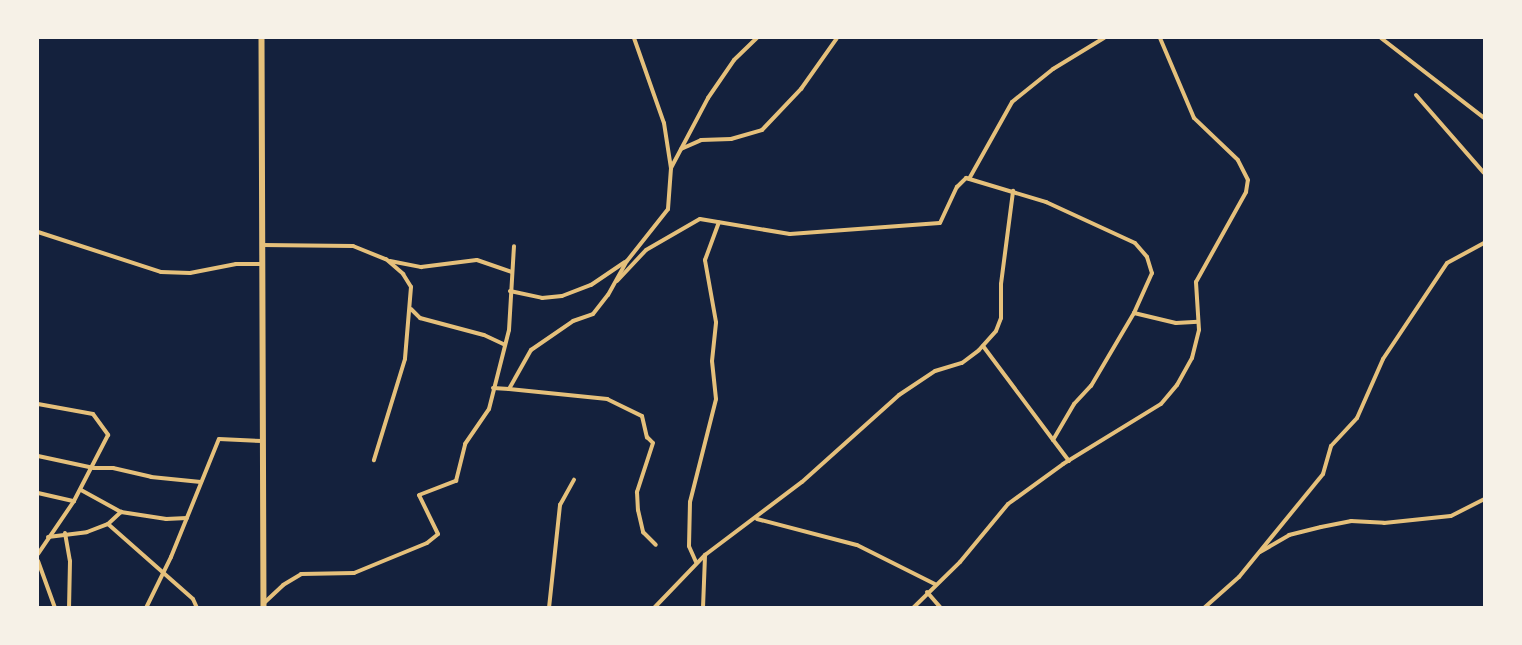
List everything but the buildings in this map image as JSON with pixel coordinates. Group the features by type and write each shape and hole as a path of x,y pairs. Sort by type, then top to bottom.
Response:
{"main road":[{"path":"262,38 264,605"}],"street":[{"path":"617,281 627,260 668,209 671,168 664,123 634,38"},
{"path":"671,168 679,150 734,60 757,38"},
{"path":"679,150 701,140 731,139 762,130 801,89 837,38"},
{"path":"969,179 1012,102 1053,69 1104,38"},
{"path":"914,608 935,584 960,562 1008,504 1069,461 1161,404 1177,385 1192,358 1198,322 1196,282 1246,192 1248,180 1238,160 1194,118 1160,38"},
{"path":"1381,38 1484,118"},
{"path":"1416,95 1484,172"},
{"path":"509,389 531,350 573,321 592,314 617,281 646,250 700,219 758,231 790,234 940,223 962,179 969,179 1046,202 1135,243 1147,256 1152,274 1134,314 1091,386 1074,404 1053,440"},
{"path":"654,608 672,592 696,562 757,519 899,395 928,375 962,363 984,346 996,331 1001,318 1001,284 1013,191"},
{"path":"696,562 689,546 690,502 716,399 712,362 716,315 705,260 719,222"},
{"path":"38,232 161,272 190,273 236,264 262,264"},
{"path":"1204,608 1239,577 1322,474 1331,446 1357,418 1383,359 1420,307 1437,275 1454,257 1484,243"},
{"path":"262,245 353,246 386,259 421,267 478,260 512,272"},
{"path":"264,605 283,585 301,574 354,573 427,543 438,534 419,495 456,481 465,444 489,409 509,330 514,246"},
{"path":"374,460 405,359 412,309 411,287 403,274 386,259"},
{"path":"510,291 542,298 562,296 591,285 627,260"},
{"path":"412,309 420,318 484,335 505,345"},
{"path":"1134,314 1176,322 1198,322"},
{"path":"984,346 1069,461"},
{"path":"493,388 596,396 642,416 647,437 653,443 637,492 638,510 644,532 656,545"},
{"path":"38,404 59,406 96,417 108,435 94,468 38,554"},
{"path":"146,608 187,518 219,439 262,442"},
{"path":"38,456 94,468 113,468 151,477 201,482"},
{"path":"549,608 560,505 574,480"},
{"path":"81,490 121,512 166,519 187,518"},
{"path":"38,493 74,501"},
{"path":"1257,554 1289,535 1322,527 1351,521 1384,523 1451,516 1484,499"},
{"path":"48,537 65,533 87,532 108,524 121,512"},
{"path":"757,519 857,545 935,584"},
{"path":"108,524 144,554 162,575 193,600 197,608"},
{"path":"65,533 70,561 68,608"},
{"path":"703,608 705,556"},
{"path":"38,562 55,608"},
{"path":"927,592 940,608"}]}
